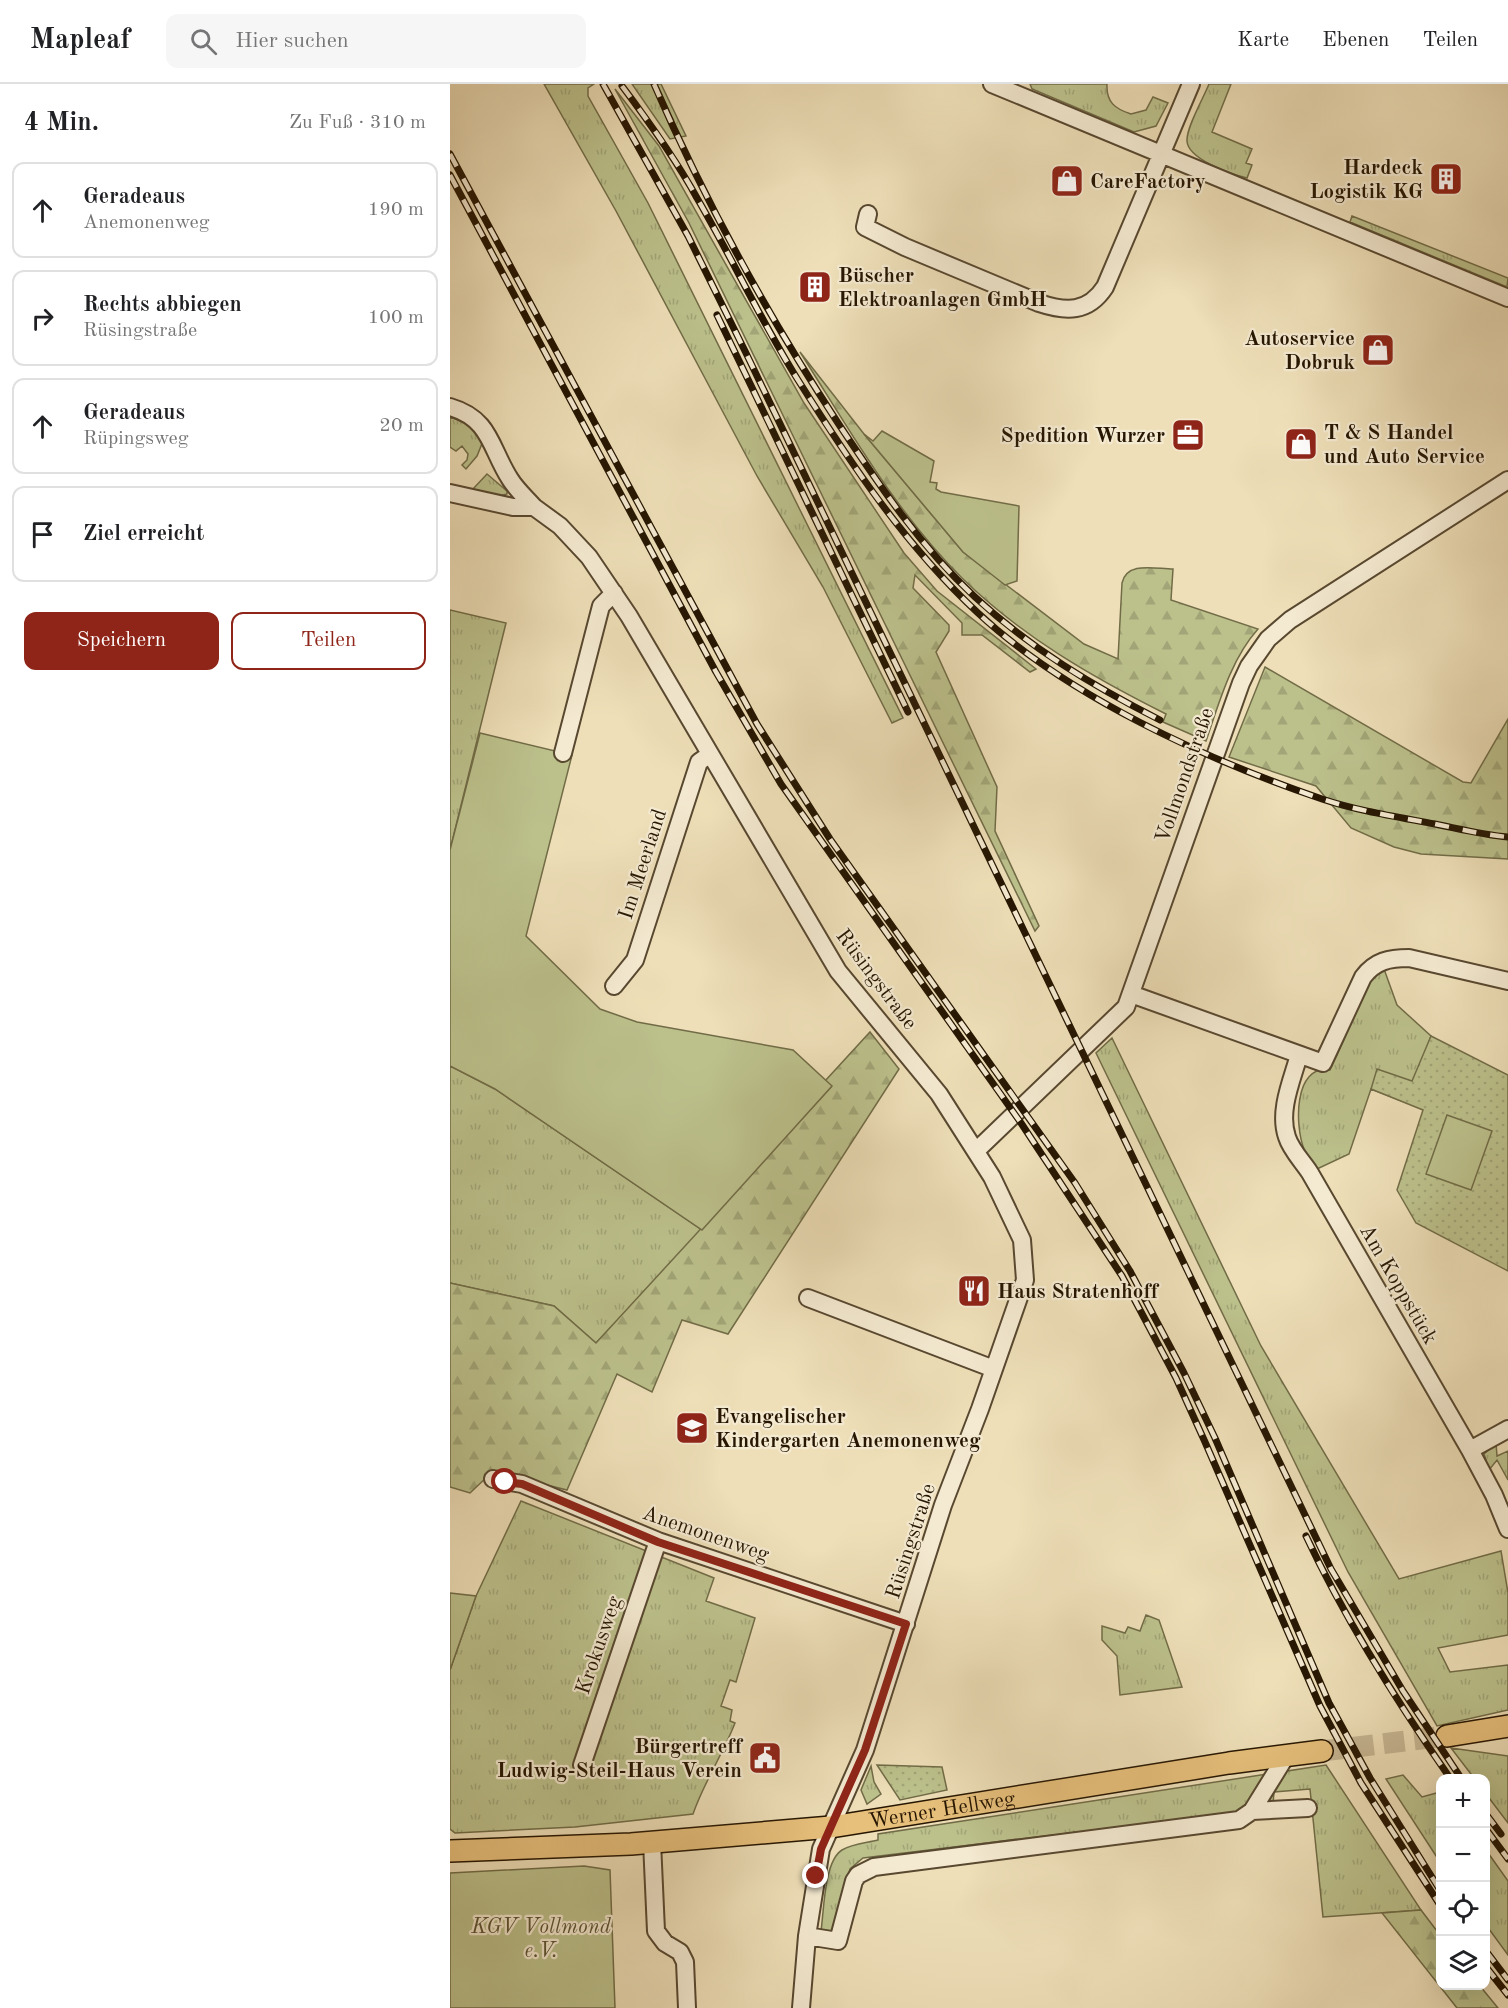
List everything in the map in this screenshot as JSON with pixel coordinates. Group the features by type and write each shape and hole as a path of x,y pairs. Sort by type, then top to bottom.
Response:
{"main road":[{"path":"1508,1726 1447,1736 1508,1738"},
{"name":"Werner Hellweg","path":"450,1851 652,1842 831,1827 1322,1751"}],"street":[{"path":"992,84 1508,298"},
{"path":"868,214 865,227 905,247 1039,303 1058,309 1079,309 1091,303 1105,287 1191,84"},
{"name":"Rüsingstraße","path":"450,407 470,414 483,428 510,479 534,507 560,526 582,547 614,592 837,971 939,1094 977,1150 1009,1209 1022,1240 1025,1280 944,1505 865,1750 821,1849 807,1936 801,2008"},
{"name":"Vollmondstraße","path":"977,1150 1126,1007 1238,690 1249,666 1268,639 1290,620 1329,594 1508,480"},
{"path":"450,492 513,507 534,507"},
{"path":"563,753 601,606 614,592"},
{"name":"Im Meerland","path":"614,986 635,960 699,762 709,755"},
{"path":"1131,994 1323,1063 1358,988 1370,968 1379,962 1393,958 1408,958 1508,981"},
{"name":"Am Koppstück","path":"1306,1058 1285,1108 1284,1127 1288,1140 1310,1173 1470,1450 1494,1495 1508,1529"},
{"path":"808,1298 994,1369"},
{"path":"1470,1450 1508,1429"},
{"name":"Anemonenweg","path":"493,1479 522,1484 658,1542 906,1624"},
{"name":"Krokusweg","path":"582,1765 658,1542"},
{"path":"807,1936 838,1941 854,1881 858,1875 874,1867 1239,1820 1252,1811 1286,1756"},
{"path":"1252,1811 1308,1808"},
{"path":"652,1842 656,1931 665,1943 680,1952 685,1962 687,2008"}],"green space":[{"path":"544,84 594,84 588,88 588,96 648,203 903,718 892,723 823,587 757,476 616,211"},
{"path":"632,84 661,84 686,136 670,139"},
{"path":"1030,84 1107,84 1108,96 1113,104 1120,110 1131,114 1146,110 1153,97 1168,103 1156,126 1134,132 1032,89"},
{"path":"1209,84 1231,84 1212,132 1252,149 1246,163 1252,165 1247,178 1211,165 1189,148 1187,135 1189,128"},
{"path":"615,89 659,146 804,403 904,553 937,591 1036,669 1030,672 982,635 962,635 962,623 915,575 913,588 949,625 949,631 936,652 997,787 995,831 1039,926 1035,931 689,223"},
{"path":"1352,216 1508,278 1507,287 1350,222"},
{"path":"800,352 864,434 963,552 1084,644 1118,659 1122,583 1130,572 1143,568 1173,569 1171,600 1258,629 1233,668 1206,741 1163,722 1166,714 1058,654 1008,619 962,578 938,553 895,498 855,440"},
{"path":"450,417 471,425 483,441 477,456 466,469 462,465 467,460 468,454 462,446 456,451 450,447"},
{"path":"882,431 934,461 930,482 937,483 936,489 941,492 1019,506 1017,581 1005,585 963,552 864,434 873,441"},
{"path":"487,474 507,491 507,494 500,496 472,490"},
{"path":"450,610 506,623 450,850"},
{"path":"1265,667 1463,782 1471,783 1508,719 1508,859 1421,854 1394,847 1351,828 1316,786 1229,757"},
{"path":"480,733 572,755 526,936 600,1009 637,1022 793,1050 832,1086 702,1230 495,1089 450,1066 450,850"},
{"path":"1384,969 1397,1005 1431,1036 1418,1075 1433,1113 1371,1089 1349,1154 1317,1169 1305,1152 1301,1139 1299,1113 1303,1087 1309,1077 1318,1071 1330,1070 1373,975"},
{"path":"870,1032 899,1069 728,1334 682,1320 652,1392 617,1374 567,1490 531,1481 488,1476 470,1493 450,1487 450,1283 554,1306 596,1343 831,1087 825,1081"},
{"path":"1431,1036 1508,1075 1508,1271 1416,1223 1397,1190 1423,1110 1371,1089 1377,1069 1412,1081"},
{"path":"1112,1038 1261,1346 1399,1579 1501,1551 1508,1593 1508,1635 1438,1648 1450,1672 1508,1665 1508,1710 1437,1726 1348,1572 1096,1053"},
{"path":"450,1066 495,1089 702,1230 596,1343 554,1306 450,1283"},
{"path":"1447,1115 1492,1131 1471,1190 1426,1174"},
{"path":"1496,1443 1497,1456 1508,1451 1508,1480 1497,1460 1489,1470 1484,1454"},
{"path":"521,1501 714,1578 706,1601 755,1618 736,1682 730,1680 721,1706 732,1710 730,1721 735,1723 693,1814 575,1827 455,1833 450,1829 450,1670 476,1596"},
{"path":"450,1593 476,1596 450,1670"},
{"path":"1146,1615 1159,1620 1182,1687 1120,1695 1117,1656 1102,1640 1102,1626 1125,1633 1128,1627 1140,1631"},
{"path":"1451,1748 1508,1756 1508,1823 1490,1799 1490,1774 1471,1774"},
{"path":"877,1765 942,1767 947,1790 900,1800"},
{"path":"1326,1765 1421,1910 1323,1917 1310,1789 1274,1792 1273,1804 1244,1812 863,1858 850,1869 834,1931 821,1931 828,1875 836,1856 850,1846 878,1840 878,1834"},
{"path":"871,1766 874,1782 881,1794 867,1804 861,1790"},
{"path":"1403,1775 1422,1797 1436,1793 1436,1856 1386,1779"},
{"path":"1490,1856 1508,1881 1508,1955 1490,1930"},
{"name":"KGV Vollmond e.V.","path":"584,1866 610,1870 615,2008 450,2008 450,1873"},
{"path":"1421,1910 1436,1930 1436,1981 1382,1913"},
{"path":"1443,1990 1483,1990 1498,2008 1457,2008"}],"tunnel":[{"path":"1322,1751 1447,1736"}],"railway":[{"path":"603,84 688,236 745,351 1331,1569 1403,1691 1458,1774"},
{"path":"654,84 694,171 762,300 853,446 918,536 975,597 1018,633 1087,680 1160,720"},
{"path":"622,86 680,169 784,358 859,473 903,532 951,587 978,613 1053,672 1096,698 1186,745 1232,765 1336,803 1508,837"},
{"path":"450,154 757,724 830,839 1075,1183 1130,1271 1184,1373 1215,1438 1329,1703 1370,1778 1436,1884"},
{"path":"450,175 716,672 781,784 1021,1123 1122,1276 1176,1378 1320,1706 1361,1783 1436,1899"},
{"path":"717,315 908,712"},
{"path":"1306,1536 1321,1568 1373,1660 1447,1774"},
{"path":"1490,1819 1501,1834"},
{"path":"1490,1834 1508,1859"},
{"path":"1490,1956 1508,1980"},
{"path":"1490,1972 1508,1995"}],"place":[{"name":"Hardeck Logistik KG","path":"1446,179"},
{"name":"CareFactory","path":"1067,181"},
{"name":"Büscher Elektroanlagen GmbH","path":"815,287"},
{"name":"Autoservice Dobruk","path":"1378,350"},
{"name":"Spedition Wurzer","path":"1188,435"},
{"name":"T & S Handel und Auto Service","path":"1301,444"},
{"name":"Haus Stratenhoff","path":"974,1291"},
{"name":"Evangelischer Kindergarten Anemonenweg","path":"692,1428"},
{"name":"Bürgertreff Ludwig-Steil-Haus Verein","path":"765,1758"}],"route":[{"path":"505,1482 522,1484 658,1542 906,1624 865,1750 821,1849 816,1876"}]}
